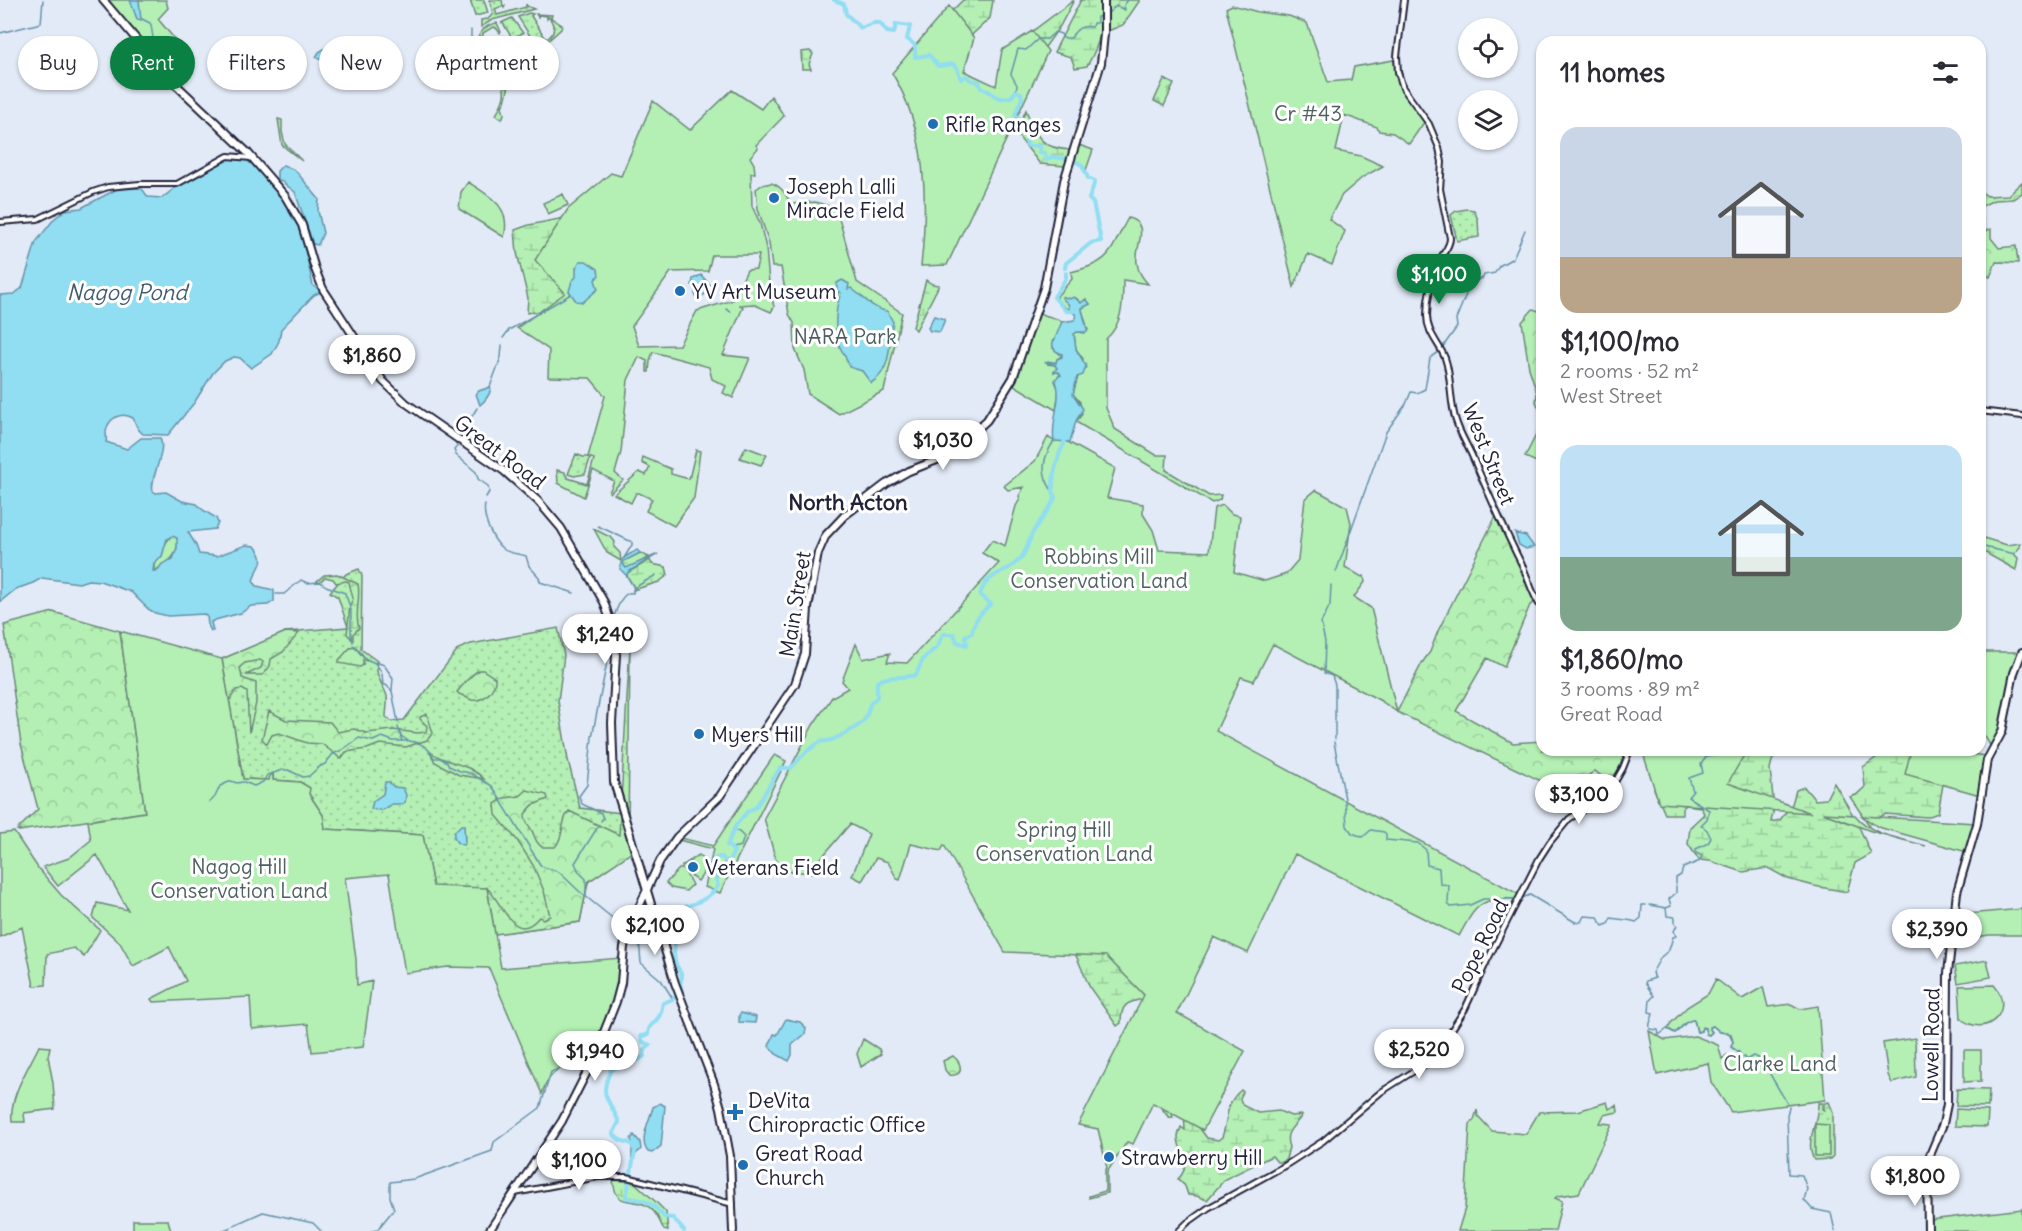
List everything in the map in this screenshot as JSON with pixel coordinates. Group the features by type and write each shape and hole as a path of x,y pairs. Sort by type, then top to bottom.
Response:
{"main road":[{"name":"Great Road","path":"103,0 170,80 253,158 292,207 304,231 323,289 383,381 406,403 507,474 538,501 561,528 596,587 609,615 616,655 612,723 614,782 679,994 714,1084 725,1125 730,1156 733,1231"},
{"name":"Main Street","path":"489,1231 562,1121 601,1041 621,983 626,938 662,858 675,840 720,796 795,684 805,654 808,605 818,553 826,536 844,516 886,484 909,471 942,458 959,446 987,420 1013,378 1044,288 1064,182 1101,63 1104,0"},
{"name":"Lowell Road","path":"1928,1231 1927,1168 1943,1124 1947,1104 1948,973 1959,882 1977,824 1987,760 2002,732 2014,673 2022,652"},
{"path":"644,876 648,879 652,877"},
{"path":"640,904 646,903 652,907"},
{"path":"695,1034 703,1039 702,1054"}],"street":[{"name":"West Street","path":"1404,0 1397,56 1398,72 1403,88 1429,124 1439,148 1442,162 1440,189 1450,238 1449,246 1439,261 1435,273 1427,322 1445,359 1450,397 1459,429 1536,599"},
{"path":"237,156 243,148"},
{"path":"0,222 38,219 108,187 177,184 223,158 237,156 253,158"},
{"path":"1986,412 2022,416"},
{"name":"Pope Road","path":"1179,1231 1208,1208 1286,1166 1330,1136 1381,1092 1425,1064 1436,1054 1465,1009 1539,859 1569,819 1604,796 1612,787 1628,756"},
{"path":"514,1193 598,1177 630,1177 733,1204"},
{"path":"522,1183 529,1190"}],"green space":[{"path":"107,0 166,0 168,8 158,19 172,36 137,36"},
{"path":"470,0 484,0 488,13 475,16"},
{"path":"490,0 502,0 503,6 495,9 497,15 526,7 526,4 534,9 492,20 481,27 481,20 488,19 493,14"},
{"path":"963,0 993,0 990,18 963,43 962,69 996,89 1006,51 1074,0 1060,26 1043,50 979,104 938,25"},
{"path":"1081,0 1102,0 1101,27 1096,49 1087,66 1075,68 1071,57 1054,52"},
{"path":"1106,0 1140,0 1123,25 1106,32"},
{"name":"Cr #43","path":"1232,5 1258,12 1289,16 1307,23 1328,82 1351,80 1354,67 1394,60 1397,78 1409,100 1425,121 1409,144 1393,133 1379,131 1377,127 1344,115 1336,151 1361,156 1383,166 1363,177 1342,195 1329,219 1345,231 1332,265 1308,254 1294,287 1226,8"},
{"path":"949,6 974,38 964,71 996,86 1002,50 1032,31 1048,51 947,265 921,266 924,217 922,167 912,118 904,95 892,73"},
{"path":"533,14 531,16 544,36 530,36 518,17"},
{"path":"536,14 552,15 551,18 562,25 553,36 550,36 554,30 549,17 547,19 547,16 539,15 538,17"},
{"path":"512,18 523,33 511,36 501,23"},
{"path":"497,23 501,32 493,27 483,33 483,36 479,36 481,32"},
{"path":"810,51 813,54 809,64 811,69 802,69 801,52"},
{"path":"1164,79 1174,84 1164,106 1154,101"},
{"path":"504,90 508,90 502,106 504,114 502,119 496,115 504,96"},
{"path":"732,90 761,109 771,96 784,116 756,145 758,148 750,157 755,173 751,173 752,206 760,223 766,248 774,307 771,312 753,304 740,305 743,307 723,355 750,358 733,398 723,393 726,386 712,379 709,367 653,352 649,372 647,372 647,361 639,357 628,380 621,452 615,473 623,480 610,493 614,481 593,470 584,497 558,483 557,470 565,472 568,478 587,484 594,459 588,457 605,396 590,378 548,377 549,350 517,328 565,293 535,260 568,209 611,173 621,176 653,101 690,130","holes":["712,255 759,255 756,269 747,270 733,300 697,311 679,345 639,346 632,326 671,272 708,271"]},
{"path":"1026,110 1040,139 1052,147 1070,150 1065,166 1040,164 1018,136 1018,128"},
{"path":"278,119 282,120 285,144 302,161 282,145"},
{"path":"1079,145 1093,150 1085,173 1083,165 1074,160"},
{"path":"468,182 484,192 502,210 506,227 504,237 459,209 461,192"},
{"path":"2022,182 2022,193 2013,199 1994,200 1986,204 1986,195 2008,195"},
{"name":"NARA Park","path":"771,183 781,189 791,204 815,202 836,208 857,282 902,313 884,391 839,414 808,394 804,370 795,349 794,323 789,314 781,267 772,267 769,243 758,209 756,189"},
{"path":"563,194 568,205 548,214 543,203"},
{"path":"1474,210 1478,220 1479,237 1457,241 1451,215 1456,211"},
{"path":"564,218 619,249 548,310 527,313 528,298 517,253 515,230"},
{"name":"Robbins Mill Conservation Land","path":"1128,218 1139,225 1141,231 1137,263 1148,284 1123,280 1119,320 1106,339 1106,408 1115,429 1156,455 1167,455 1166,470 1209,496 1221,495 1220,500 1212,503 1076,422 1082,414 1080,402 1073,394 1083,359 1076,349 1074,334 1085,333 1088,330 1082,308 1090,304 1086,299 1081,303 1076,298 1063,297 1069,305 1068,310 1057,300 1057,296 1072,279 1071,272 1095,264 1108,254"},
{"path":"1991,229 1991,238 1999,248 2016,246 2018,263 1996,262 1990,277 1986,276 1986,231"},
{"path":"926,280 939,285 916,330 913,327"},
{"path":"1533,309 1536,310 1536,390 1529,368 1522,322"},
{"path":"1038,313 1062,322 1053,348 1062,356 1057,359 1056,363 1047,364 1055,365 1057,368 1054,372 1061,373 1055,381 1059,390 1056,410 1012,384"},
{"path":"1536,435 1536,462 1525,457"},
{"name":"Spring Hill Conservation Land","path":"1048,437 1052,440 1068,442 1115,468 1107,498 1143,504 1143,514 1153,530 1159,550 1209,552 1214,508 1223,505 1232,514 1240,516 1234,572 1265,581 1286,574 1298,560 1305,499 1316,490 1347,507 1351,523 1345,567 1364,576 1365,582 1354,597 1371,608 1397,712 1381,701 1273,644 1254,681 1241,677 1216,731 1520,895 1518,899 1495,900 1481,905 1470,917 1459,936 1295,854 1248,953 1214,937 1177,1013 1245,1051 1203,1130 1153,1103 1133,1144 1127,1142 1107,1172 1107,1193 1089,1198 1089,1196 1105,1191 1107,1168 1098,1129 1078,1125 1144,995 1106,956 1005,952 944,845 941,851 911,844 900,880 897,879 888,862 876,858 862,881 852,876 869,834 850,824 817,863 818,873 779,871 764,818 813,725 832,697 848,688 842,681 856,644 863,659 890,653 887,662 907,663 999,563 982,553 992,540 1005,546 1019,496 1024,487 1008,490 1004,486 1035,461"},
{"path":"746,447 767,455 761,465 740,458"},
{"path":"696,450 700,451 694,498 674,526 646,511 652,499 636,493 631,503 614,494 639,472 646,475 650,467 642,463 643,457 671,469 671,474 689,479"},
{"path":"576,454 590,459 585,474 574,476 568,474"},
{"path":"1496,516 1535,602 1530,605 1504,667 1487,658 1456,711 1513,743 1536,741 1536,756 1625,756 1611,784 1595,771 1564,792 1397,712 1430,652 1438,631"},
{"path":"594,529 612,538 615,542 614,547 620,553 621,561 607,553"},
{"path":"171,536 175,536 178,540 174,556 154,571 154,563 162,556 165,544"},
{"path":"1986,539 2007,545 2020,543 2020,547 2014,554 2018,558 2016,570 1986,553"},
{"path":"640,553 649,557 626,568 624,561"},
{"path":"650,560 652,564 666,567 668,575 659,582 633,590 634,587 627,573"},
{"path":"359,569 362,576 361,649 377,661 378,676 387,696 386,717 391,721 404,720 458,649 471,644 558,628 564,655 558,701 568,760 580,808 621,813 632,852 588,882 580,922 495,934 487,888 433,887 423,835 325,829 323,815 309,794 309,788 300,782 273,780 273,775 270,780 243,779 222,659 286,632 348,627 338,597 330,592 346,574"},
{"path":"337,574 358,584 359,628 353,634 353,640 347,634 350,605 353,599 349,582 336,583 333,579 325,577 320,582 317,581 324,575"},
{"path":"53,612 120,631 145,812 19,831 17,830 38,809 21,744 4,625"},
{"name":"Nagog Hill Conservation Land","path":"120,631 222,659 243,779 269,780 270,775 273,775 273,780 300,782 310,788 309,794 323,815 325,829 423,835 433,886 487,888 501,968 621,958 608,1015 585,1070 573,1064 562,1068 550,1078 542,1094 489,968 448,967 405,973 389,874 345,878 356,959 357,985 372,981 363,1047 312,1052 308,1024 252,1029 250,997 153,1002 151,999 186,981 169,947 133,966 120,943 93,918 97,903 128,910 97,855 58,886 43,867 69,858 91,840 88,821 145,812"},
{"path":"286,632 299,633 283,652 271,659 270,666 263,675 246,675 261,668 263,662 260,660 245,663 240,667 242,678 256,683 256,703 249,733 247,692 242,689 236,690 229,701 222,659"},
{"path":"355,646 368,661 363,660 363,665 360,667 339,663 350,648"},
{"path":"630,646 628,837 632,852 588,882 580,922 495,934 487,888 509,919 522,927 530,925 539,917 543,919 550,916 544,891 533,865 517,840 496,815 495,804 504,798 520,796 527,790 547,795 548,799 533,805 525,814 536,841 542,847 555,847 558,843 564,820 569,811 619,835"},
{"path":"1986,652 2019,652 2002,724 1991,747 1986,738"},
{"path":"479,670 495,678 494,686 488,694 476,700 459,694 457,692"},
{"path":"269,711 286,720 330,722 338,732 354,729 366,733 393,730 426,732 427,726 420,717 427,714 433,733 427,740 406,747 380,744 367,749 346,752 341,759 322,744 307,743 279,733 272,735 267,744 262,739"},
{"path":"429,751 443,759 471,769 484,779 459,775 435,762"},
{"path":"775,755 786,761 720,893 705,887 713,849 679,840 681,838 713,846"},
{"path":"1644,756 1744,756 1728,783 1811,813 1659,803"},
{"path":"1671,756 1775,756 1770,769 1774,808 1771,822 1780,820 1792,804 1796,790 1804,787 1815,800 1826,799 1834,783 1856,820 1871,854 1855,863 1847,892 1788,879 1768,868 1743,872 1710,861 1699,860 1688,844 1690,827 1704,814 1701,807 1686,805 1682,809 1682,814 1665,814 1654,789"},
{"path":"1878,756 1950,756 1938,813 1927,817 1885,814 1869,825 1850,797 1865,787 1863,767"},
{"path":"1910,756 1987,756 1980,795 1905,774"},
{"path":"1823,813 1855,815 1870,828 1887,835 1871,831"},
{"path":"1862,816 1975,823 1966,849 1963,851 1878,827"},
{"path":"14,832 38,868 61,895 100,930 84,957 74,948 47,954 46,985 34,986 22,927 0,937 0,834"},
{"path":"1887,835 1926,846 1897,839"},
{"path":"699,855 702,857 704,867 698,881 684,870 692,885 686,891 671,888 666,883 679,869 682,869 682,866"},
{"path":"2022,909 2022,935 1989,935 1953,941 1956,915"},
{"path":"1149,940 1144,999 1126,1005 1122,1012 1121,1023 1117,1026 1090,988 1075,953"},
{"path":"1987,960 1991,977 1958,983 1955,966"},
{"name":"Clarke Land","path":"1716,979 1742,999 1763,987 1768,1007 1791,1004 1800,1009 1818,1006 1825,1100 1731,1112 1711,1082 1708,1063 1657,1075 1649,1031 1665,1040 1695,1036 1718,1045 1722,1059 1727,1055 1728,1057 1740,1054 1731,1047 1733,1042 1731,1034 1720,1032 1713,1026 1709,1028 1712,1032 1709,1035 1706,1034 1705,1028 1697,1032 1694,1020 1685,1023 1675,1033 1668,1029 1687,1007 1708,994"},
{"path":"1994,985 2000,994 2002,1004 1996,1019 1980,1026 1961,1019 1959,986"},
{"path":"1202,1033 1179,1054 1176,1077 1187,1090 1188,1101 1196,1117 1195,1122 1207,1138 1218,1140 1222,1137 1229,1106 1241,1090 1243,1092 1241,1102 1258,1113 1279,1111 1291,1116 1302,1115 1289,1133 1289,1147 1283,1162 1277,1162 1272,1156 1225,1179 1207,1200 1188,1195 1185,1186 1178,1179 1185,1163 1178,1137 1181,1127 1185,1130 1184,1112 1177,1108 1172,1113 1173,1118 1168,1117 1163,1110 1166,1100 1172,1100 1175,1094 1171,1072 1178,1060 1179,1042"},
{"path":"1915,1038 1916,1077 1892,1083 1888,1075 1883,1043"},
{"path":"863,1039 879,1049 881,1054 861,1067 857,1054"},
{"path":"39,1046 50,1047 48,1056 55,1109 24,1113 25,1122 12,1122 16,1093"},
{"path":"1964,1050 1981,1050 1981,1081 1964,1082"},
{"path":"953,1056 960,1066 960,1072 949,1075 943,1061"},
{"path":"1957,1089 1989,1090 1988,1107 1956,1106"},
{"path":"1607,1102 1609,1109 1617,1105 1618,1112 1604,1115 1600,1123 1612,1124 1579,1193 1555,1198 1562,1201 1555,1231 1458,1231 1465,1208 1470,1124 1477,1110 1478,1116 1492,1131 1526,1134 1539,1112 1578,1111"},
{"path":"1829,1102 1833,1112 1833,1156 1830,1159 1814,1160 1811,1153 1811,1139 1818,1103 1822,1103 1824,1110 1824,1103"},
{"path":"1956,1109 1988,1111 1987,1127 1955,1126"},
{"path":"1815,1124 1829,1125 1829,1156 1815,1156"},
{"path":"613,1180 634,1182 657,1203 666,1212 668,1231 664,1230 651,1208 637,1202 622,1200 616,1194"},
{"path":"2022,1209 2022,1231 1931,1231 1930,1220"},
{"path":"133,1220 168,1220 171,1231 133,1231"}],"water":[{"path":"130,0 139,0 141,20 137,19"},
{"name":"Nagog Pond","path":"227,158 246,160 257,168 285,201 301,230 313,286 319,289 319,293 314,295 281,329 279,341 272,354 251,368 240,358 234,357 225,361 213,373 194,403 168,435 143,434 133,418 124,415 116,417 109,423 106,442 127,449 141,438 160,438 162,444 153,480 153,491 166,492 182,501 197,504 216,518 218,523 215,529 188,532 199,554 217,556 246,545 255,546 262,561 253,581 257,586 274,590 274,601 268,605 251,606 241,613 215,620 211,622 213,631 204,614 168,616 155,613 131,592 100,581 88,580 79,583 42,578 16,589 0,602 0,295 14,294 22,288 36,242 54,219 65,210 81,208 117,189 140,188 148,197 162,198 179,185","holes":["172,536 177,538 177,548 173,559 162,564 157,571 153,571 154,563 162,556 167,539"]},
{"path":"283,165 295,170 319,199 318,211 323,233 318,245 313,244 295,192 277,178 277,171"},
{"path":"580,261 586,261 598,269 599,275 595,280 598,289 583,302 576,301 569,291"},
{"path":"701,275 714,289 697,299 692,285 693,279"},
{"path":"842,280 849,284 848,289 851,288 873,305 887,311 893,322 886,363 883,371 871,383 862,371 849,367 837,339 836,312 841,293 839,291 836,298 837,283"},
{"path":"1074,297 1081,303 1086,299 1090,304 1082,308 1087,332 1074,334 1076,349 1086,366 1083,375 1077,377 1073,394 1083,409 1076,421 1070,442 1054,441 1058,401 1055,379 1061,375 1059,372 1054,372 1057,368 1055,365 1046,362 1056,363 1057,359 1062,357 1062,354 1053,348 1053,342 1062,322 1076,318 1062,298 1070,299"},
{"path":"934,316 945,319 940,332 930,331 928,328"},
{"path":"490,387 488,396 480,405 476,394"},
{"path":"1515,533 1526,536 1534,547 1526,549 1519,545"},
{"path":"637,550 640,553 624,561 626,568 658,554 628,572 627,576 620,569 622,561"},
{"path":"385,782 389,782 394,787 403,788 406,795 405,802 392,804 381,810 371,809 373,801 383,794"},
{"path":"464,825 465,844 463,845 457,842 454,836 454,832"},
{"path":"741,1013 756,1017 755,1023 739,1022"},
{"path":"786,1019 800,1022 806,1028 805,1034 792,1045 792,1055 789,1061 776,1054 769,1046 774,1034 777,1035"},
{"path":"660,1103 665,1106 661,1146 652,1153 648,1152 645,1147 644,1136 653,1107"},
{"path":"634,1135 640,1142 641,1149 632,1158 631,1139"}],"waterway":[{"path":"0,33 41,23 43,0"},
{"path":"834,0 844,4 846,14 861,28 880,23 887,32 894,33 896,24 910,26 907,39 915,45 915,57 929,55 938,66 953,64 961,79 966,76 979,82 981,88 999,98 1011,97 1016,91 1021,93 1022,98 1015,115 1026,122 1024,130 1029,136 1026,142 1028,146 1040,146 1039,152 1045,153 1046,160 1051,157 1069,159"},
{"path":"1107,14 1116,6 1125,10 1124,5 1128,0"},
{"path":"1016,91 1017,85 1011,74 1018,49 1026,50 1038,39 1047,39 1055,32 1061,34 1063,38 1071,38 1079,28 1092,27 1093,23 1097,23 1097,17 1101,16"},
{"path":"142,19 150,23 153,36"},
{"path":"471,30 471,36"},
{"path":"1065,268 1066,263 1091,243 1101,241 1093,203 1089,199 1095,181 1088,178 1082,165 1073,160"},
{"path":"1442,348 1457,327 1456,319 1467,292 1484,275 1495,273 1499,266 1513,258 1525,230"},
{"path":"1066,273 1066,278 1054,297 1066,311 1076,311"},
{"path":"503,338 509,330 571,294"},
{"path":"726,309 731,312"},
{"path":"490,387 501,357 502,345"},
{"path":"1336,572 1386,432 1406,404 1411,392 1417,393 1425,389 1430,358 1437,353"},
{"path":"459,437 477,408"},
{"path":"684,1231 673,1218 664,1217 648,1202 626,1198 635,1151 632,1144 620,1140 613,1134 619,1122 606,1097 605,1086 611,1070 617,1067 621,1059 632,1064 634,1056 638,1060 644,1056 645,1050 650,1045 643,1042 641,1036 648,1035 650,1027 660,1015 663,1003 682,992 680,983 682,977 674,958 674,951 676,935 685,907 708,897 718,886 712,862 718,857 722,857 725,861 730,860 734,851 727,845 736,825 747,812 756,807 780,768 791,768 806,752 821,741 831,740 859,725 877,697 877,682 886,678 916,675 923,659 937,647 943,634 954,634 957,642 967,645 965,636 972,633 978,617 991,604 980,595 983,587 992,577 1015,564 1022,556 1032,534 1055,498 1054,476 1065,437"},
{"path":"1051,489 1045,477 1044,465 1047,453 1054,441"},
{"path":"456,442 457,447 454,450 456,455 476,472 478,479 488,486 489,492 486,497"},
{"path":"485,505 487,523 492,535 503,549 526,556 529,566 539,577 540,582 574,593"},
{"path":"598,526 632,542 624,558"},
{"path":"1986,547 2015,554"},
{"path":"614,616 626,594 633,593 634,588 656,575"},
{"path":"627,576 634,588"},
{"path":"276,594 284,594 301,580 307,583 320,582 345,593 351,610 353,642"},
{"path":"1331,585 1330,605 1321,623 1325,642 1324,673 1332,676 1335,685 1335,739"},
{"path":"597,617 600,620"},
{"path":"607,622 609,633"},
{"path":"601,821 603,818 601,813 582,804 579,796 587,785 592,737 610,647 609,636"},
{"path":"353,645 364,658 375,663 379,668 383,685 392,691 398,722"},
{"path":"376,662 384,665 393,678 392,690"},
{"path":"398,727 401,736 407,740"},
{"path":"400,734 402,741 421,744 434,758 440,758 449,766 470,773 492,786 541,866 559,872 626,929"},
{"path":"244,782 254,786 263,782 267,775 283,770 303,777 309,776 325,764 333,754 359,738 373,741 382,737 401,741"},
{"path":"1334,742 1345,799 1347,826 1352,833 1363,837 1371,830 1384,832 1386,840 1418,843 1426,850 1427,865 1439,868 1440,884 1449,885 1448,904 1451,907 1470,905 1483,899 1516,899"},
{"path":"1676,884 1676,878 1681,875 1683,868 1700,861 1702,856 1696,853 1696,849 1708,843 1711,838 1701,825 1707,819 1709,810 1688,797 1693,791 1689,778 1703,773 1701,764 1707,756"},
{"path":"215,797 220,786 231,781 243,782"},
{"path":"210,802 214,798"},
{"path":"586,895 586,879 579,872 575,863 599,825"},
{"path":"732,848 741,846 744,837 733,829"},
{"path":"717,880 725,861"},
{"path":"1676,886 1676,893 1669,899 1671,906 1666,908 1667,916 1675,917 1676,936 1673,937 1669,950 1661,957 1652,973 1655,978 1645,983 1654,996 1650,1000 1649,1012 1653,1013 1650,1029 1658,1030 1659,1035 1667,1029 1675,1033 1686,1023 1694,1020 1697,1032 1701,1031 1702,1027 1709,1035 1712,1032 1709,1027 1713,1026 1720,1032 1728,1032 1733,1042 1731,1047 1739,1052 1739,1056 1746,1060 1753,1056 1761,1059 1787,1103"},
{"path":"1522,898 1530,895 1575,922 1581,922 1584,916 1598,917 1603,926 1608,924 1611,918 1636,922 1641,918 1642,905 1646,905"},
{"path":"1650,905 1666,908"},
{"path":"631,932 639,939 641,963 661,980 673,999"},
{"path":"595,1063 621,1059"},
{"path":"372,1231 377,1230 394,1209 390,1197 390,1182 414,1179 492,1151 494,1142 540,1108 551,1072 578,1061 588,1062"},
{"path":"1789,1107 1787,1115 1789,1174 1802,1175 1807,1189 1804,1200 1812,1209 1831,1213 1835,1231"},
{"path":"234,1225 263,1212 313,1223 321,1231"},
{"path":"222,1231 231,1227"}],"place":[{"name":"Rifle Ranges","path":"933,124"},
{"name":"Joseph Lalli Miracle Field","path":"774,198"},
{"name":"YV Art Museum","path":"680,291"},
{"name":"Myers Hill","path":"699,734"},
{"name":"Veterans Field","path":"693,867"},
{"name":"DeVita Chiropractic Office","path":"735,1112"},
{"name":"Strawberry Hill","path":"1109,1157"},
{"name":"Great Road Church","path":"743,1165"}],"district":[{"name":"North Acton","path":"848,502"}]}
